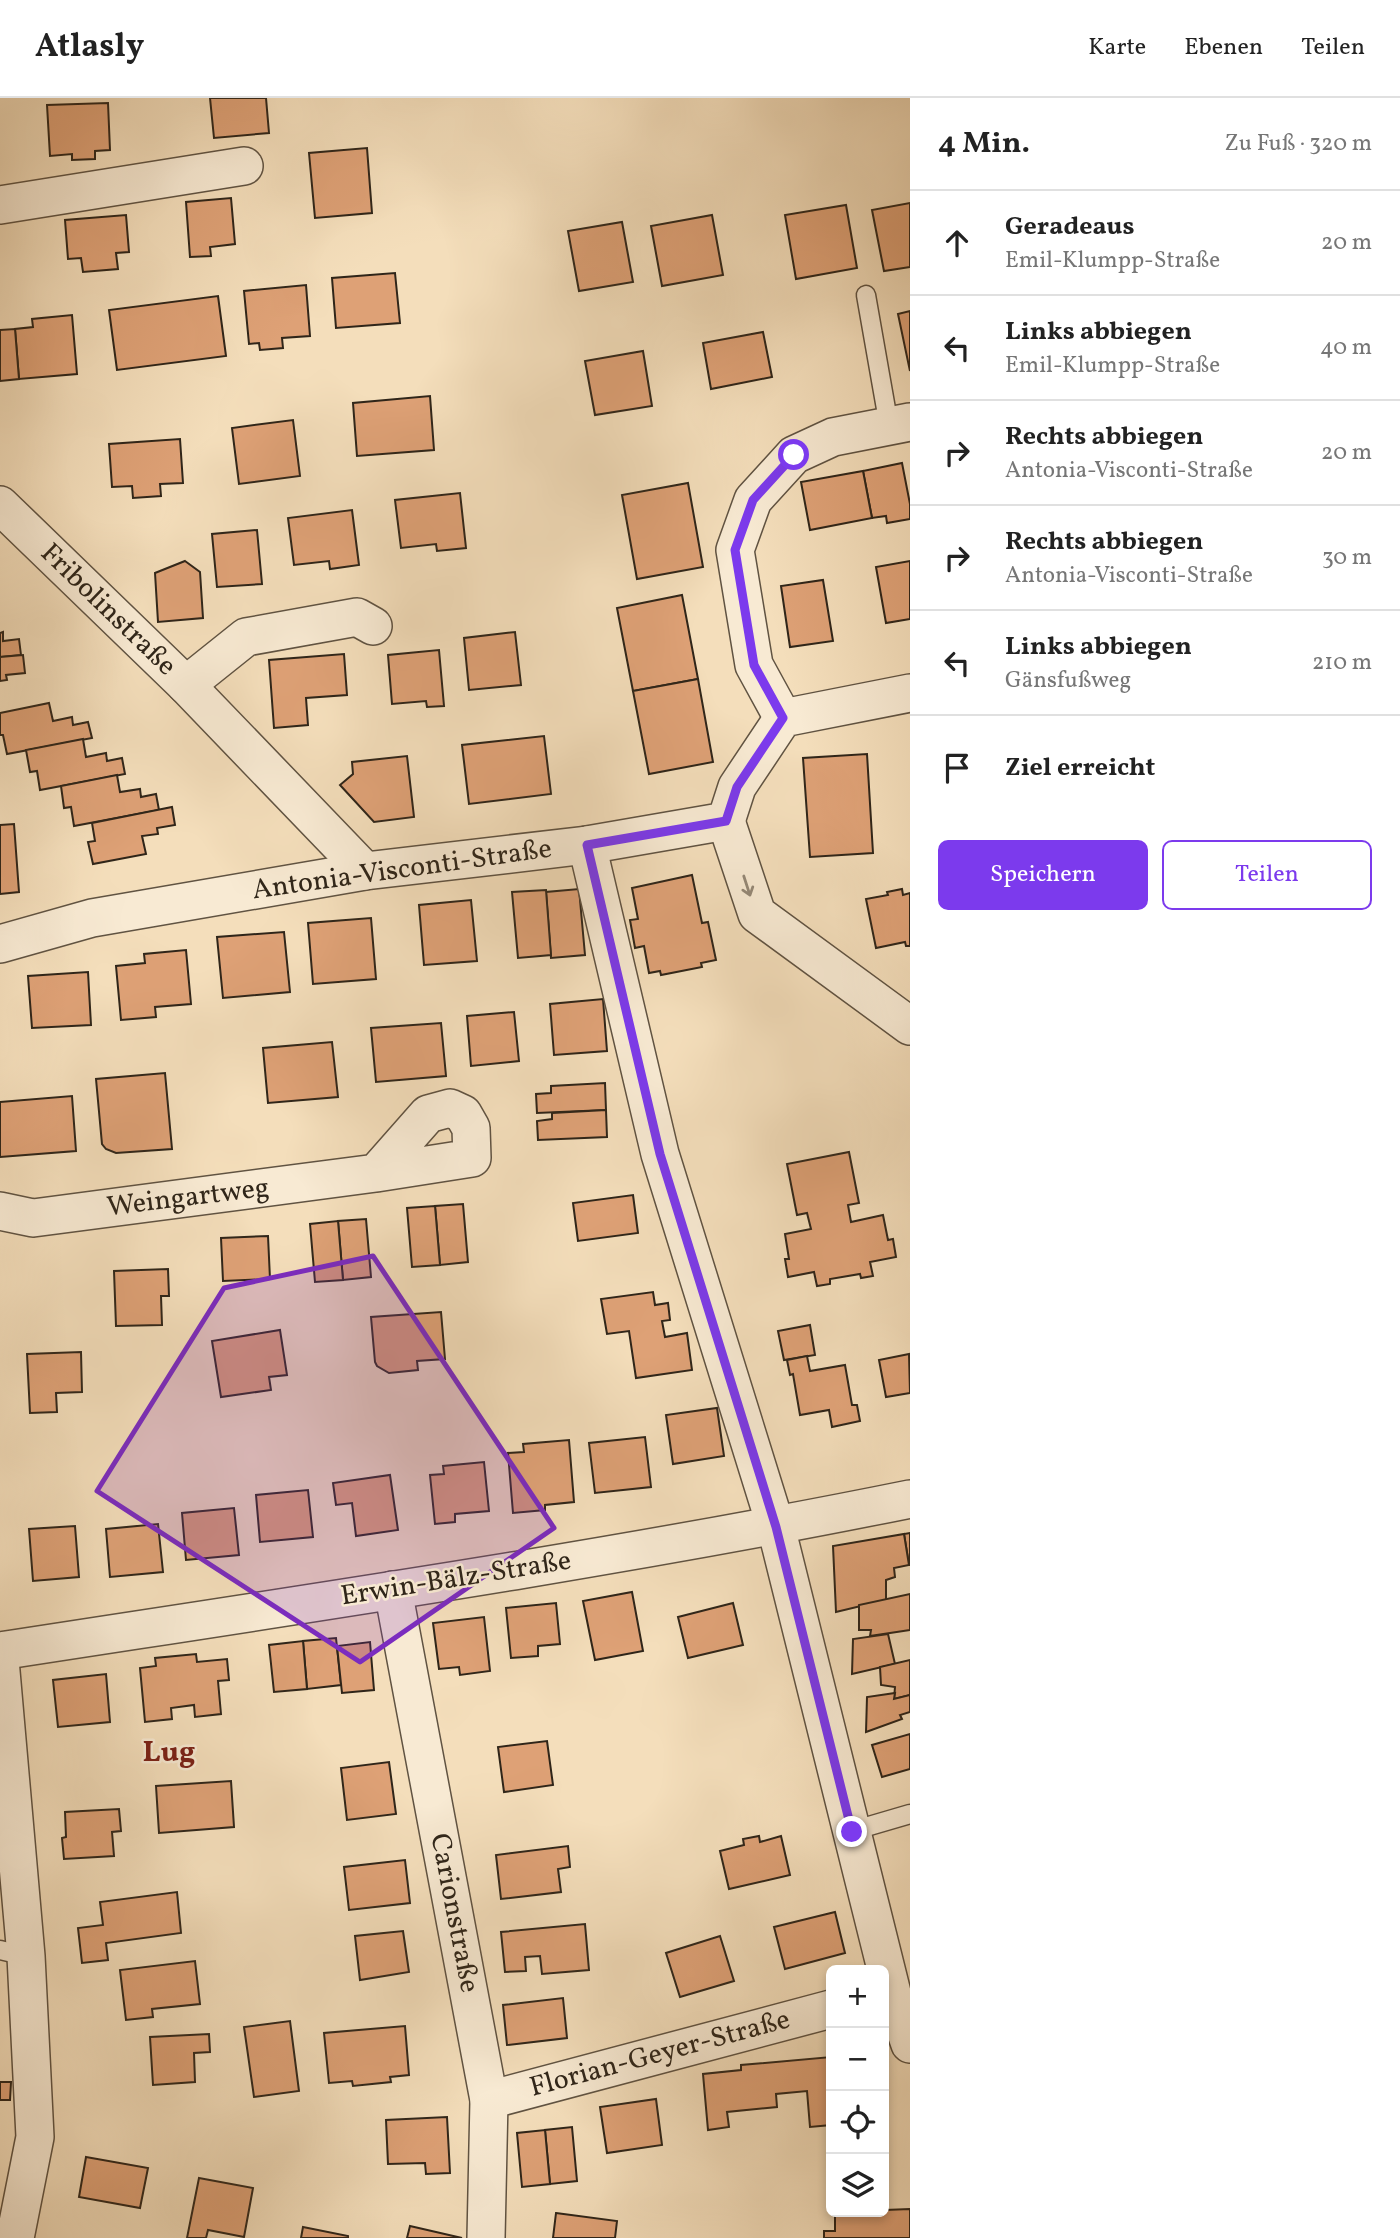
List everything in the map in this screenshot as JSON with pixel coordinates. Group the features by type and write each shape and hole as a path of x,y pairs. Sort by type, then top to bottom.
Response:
{"street":[{"path":"0,205 244,166"},
{"path":"783,718 754,665 735,550 753,500 794,455 833,437 900,424"},
{"name":"Fribolinstraße","path":"0,505 186,685 365,871"},
{"name":"Fribolinstraße","path":"186,685 246,637 357,617 373,626"},
{"path":"910,693 783,718 737,787 726,821 757,914 910,1026"},
{"name":"Antonia-Visconti-Straße","path":"0,944 92,918 365,871 587,845 726,821"},
{"path":"587,845 660,1154 776,1527 852,1832 882,1965"},
{"name":"Weingartweg","path":"0,1211 33,1218 376,1174"},
{"name":"Erwin-Bälz-Straße","path":"0,1651 776,1527 910,1499"},
{"name":"Carionstraße","path":"393,1590 489,2100 486,2238"},
{"path":"0,1660 13,1953 35,2137 15,2238"},
{"path":"889,1996 910,2044"},
{"name":"Florian-Geyer-Straße","path":"489,2100 826,2010"}],"lane":[{"path":"866,295 900,424"},
{"path":"852,1832 910,1815"}],"highlighted area":[{"path":"373,1256 554,1528 360,1662 97,1491 224,1288"}],"building":[{"path":"210,98 266,98 269,133 214,138"},
{"path":"108,103 110,150 95,151 95,159 72,160 72,154 50,156 47,105"},
{"path":"367,148 372,213 315,218 309,153"},
{"path":"231,198 235,244 210,247 211,256 190,257 186,202"},
{"path":"910,203 910,267 884,271 872,210"},
{"path":"846,205 857,268 796,279 785,215"},
{"path":"126,215 129,252 116,253 118,269 83,272 81,258 68,259 65,220"},
{"path":"712,215 723,275 662,286 651,226"},
{"path":"622,222 633,282 579,291 568,231"},
{"path":"395,273 400,323 336,328 332,278"},
{"path":"306,285 310,336 282,338 283,348 260,350 259,343 249,344 244,291"},
{"path":"218,296 226,356 117,370 109,310"},
{"path":"910,311 910,371 898,314"},
{"path":"72,315 77,374 19,379 15,329 33,327 32,319"},
{"path":"15,329 19,379 0,381 0,330"},
{"path":"763,332 772,377 711,389 703,343"},
{"path":"643,351 652,406 595,415 585,361"},
{"path":"430,396 434,450 357,456 353,403"},
{"path":"293,420 300,476 239,484 232,428"},
{"path":"180,439 183,483 160,484 161,496 133,498 132,486 112,487 109,444"},
{"path":"902,463 910,504 910,519 887,523 886,516 872,518 863,471"},
{"path":"863,471 872,518 810,530 801,482"},
{"path":"688,483 703,567 637,579 622,495"},
{"path":"460,493 466,548 437,551 436,544 401,548 395,500"},
{"path":"352,510 359,565 330,569 329,561 294,565 288,518"},
{"path":"257,530 262,584 217,587 212,534"},
{"path":"185,561 200,572 203,618 158,622 155,573"},
{"path":"910,561 910,619 886,623 876,567"},
{"path":"823,580 833,641 790,647 781,586"},
{"path":"682,595 698,679 633,691 617,608"},
{"path":"3,632 3,641 19,639 21,655 0,657 0,633"},
{"path":"515,632 521,685 469,690 464,638"},
{"path":"439,650 444,706 427,707 426,701 392,704 388,655"},
{"path":"344,654 347,695 306,698 308,725 274,728 269,660"},
{"path":"23,655 25,673 6,675 7,680 0,681 0,657"},
{"path":"698,679 713,762 649,774 633,691"},
{"path":"49,703 53,721 72,717 73,725 88,722 92,738 7,754 3,735 0,735 0,713"},
{"path":"544,736 551,794 469,804 462,745"},
{"path":"83,739 86,757 106,753 107,761 122,758 125,774 40,790 37,771 30,772 26,750"},
{"path":"867,754 873,853 810,857 803,758"},
{"path":"407,756 414,817 374,822 340,785 353,774 352,762"},
{"path":"117,775 120,792 140,789 141,797 156,794 159,810 74,826 71,807 64,808 61,786"},
{"path":"172,807 175,825 157,828 158,834 142,836 146,854 93,864 88,842 95,841 92,823"},
{"path":"14,824 19,892 0,894 0,825"},
{"path":"692,875 702,923 708,922 716,960 701,963 702,967 661,975 660,971 649,973 644,946 635,948 630,920 638,919 632,888"},
{"path":"579,889 585,955 551,958 546,892"},
{"path":"902,889 903,895 910,893 910,946 906,946 905,942 876,948 866,899"},
{"path":"546,890 551,955 518,958 512,892"},
{"path":"471,900 477,961 424,965 419,905"},
{"path":"371,918 376,979 313,984 308,923"},
{"path":"284,932 290,992 223,998 217,937"},
{"path":"186,950 191,1004 155,1007 156,1017 121,1020 116,966 145,963 144,954"},
{"path":"88,972 91,1025 32,1028 28,976"},
{"path":"603,999 607,1051 554,1055 550,1004"},
{"path":"514,1012 519,1061 471,1066 467,1016"},
{"path":"441,1023 446,1076 376,1082 371,1028"},
{"path":"332,1042 338,1097 268,1103 263,1048"},
{"path":"165,1073 172,1149 116,1153 106,1149 102,1144 96,1079"},
{"path":"605,1083 606,1110 537,1113 536,1094 551,1093 551,1086"},
{"path":"72,1096 76,1151 0,1157 0,1102"},
{"path":"606,1110 607,1137 538,1140 537,1121 552,1119 552,1113"},
{"path":"849,1152 859,1203 848,1205 851,1222 883,1215 888,1240 893,1239 896,1257 870,1262 873,1276 861,1278 860,1274 830,1279 830,1284 817,1286 814,1272 788,1277 785,1259 789,1259 785,1234 811,1229 807,1213 797,1215 787,1164"},
{"path":"633,1195 638,1233 578,1241 573,1203"},
{"path":"463,1204 468,1262 440,1265 435,1206"},
{"path":"435,1206 440,1265 412,1267 407,1208"},
{"path":"366,1219 371,1277 343,1280 338,1221"},
{"path":"338,1221 343,1280 315,1282 310,1224"},
{"path":"268,1236 270,1279 223,1281 221,1238"},
{"path":"168,1269 169,1296 161,1296 162,1325 116,1326 114,1271"},
{"path":"653,1292 655,1305 668,1303 670,1320 662,1321 665,1337 687,1333 692,1370 636,1378 629,1331 607,1334 601,1299"},
{"path":"441,1312 445,1359 417,1361 418,1370 389,1373 377,1366 371,1317"},
{"path":"810,1325 815,1355 784,1360 778,1331"},
{"path":"280,1330 287,1375 269,1377 271,1390 221,1397 212,1341"},
{"path":"81,1352 82,1392 56,1393 57,1412 30,1413 27,1354"},
{"path":"909,1354 910,1393 886,1397 879,1360"},
{"path":"807,1356 810,1371 845,1365 852,1405 857,1405 860,1421 832,1427 829,1410 800,1415 793,1374 790,1375 787,1360"},
{"path":"717,1408 724,1456 673,1464 666,1415"},
{"path":"645,1437 651,1487 595,1493 589,1443"},
{"path":"569,1440 574,1502 545,1505 545,1510 513,1513 508,1453 524,1452 523,1444"},
{"path":"484,1462 489,1511 455,1514 455,1522 435,1524 430,1475 444,1474 443,1466"},
{"path":"390,1475 398,1530 356,1536 352,1503 336,1505 333,1483"},
{"path":"308,1490 313,1537 260,1542 256,1495"},
{"path":"234,1508 239,1555 186,1560 182,1513"},
{"path":"158,1524 163,1572 110,1577 106,1529"},
{"path":"75,1526 79,1577 33,1581 29,1529"},
{"path":"910,1533 910,1565 909,1565 904,1534"},
{"path":"904,1534 909,1565 894,1568 895,1577 886,1580 886,1600 836,1612 833,1546"},
{"path":"632,1592 643,1651 595,1660 583,1601"},
{"path":"910,1594 910,1630 870,1636 871,1630 859,1630 859,1605"},
{"path":"556,1603 560,1644 538,1646 538,1656 511,1658 506,1608"},
{"path":"733,1603 743,1645 688,1658 678,1617"},
{"path":"484,1617 490,1671 460,1675 459,1667 439,1669 433,1623"},
{"path":"888,1634 895,1664 852,1674 853,1639"},
{"path":"336,1638 341,1685 307,1689 303,1641"},
{"path":"303,1641 307,1689 274,1692 269,1645"},
{"path":"370,1642 374,1690 342,1693 337,1646"},
{"path":"196,1654 197,1662 227,1659 229,1680 218,1681 221,1714 195,1717 194,1705 171,1708 172,1719 145,1722 140,1668 156,1666 155,1658"},
{"path":"910,1660 910,1695 894,1699 895,1687 881,1685 880,1667"},
{"path":"106,1674 110,1722 58,1727 53,1680"},
{"path":"895,1693 894,1699 910,1695 910,1712 900,1715 902,1719 866,1732 867,1697"},
{"path":"910,1734 910,1769 882,1777 872,1745"},
{"path":"547,1741 553,1785 504,1792 498,1747"},
{"path":"389,1762 396,1814 347,1820 341,1768"},
{"path":"231,1781 234,1827 159,1833 156,1786"},
{"path":"119,1809 121,1831 112,1832 114,1856 64,1859 62,1838 66,1837 65,1812"},
{"path":"759,1836 760,1842 781,1836 790,1875 729,1889 720,1851 744,1845 743,1839"},
{"path":"568,1846 570,1867 558,1869 561,1892 501,1899 496,1855"},
{"path":"405,1860 410,1903 349,1910 344,1867"},
{"path":"177,1892 181,1933 106,1943 108,1960 82,1963 78,1928 103,1925 100,1902"},
{"path":"835,1912 845,1953 785,1969 774,1927"},
{"path":"585,1924 589,1970 542,1974 540,1956 525,1957 526,1971 505,1972 501,1932"},
{"path":"403,1931 409,1972 360,1980 355,1936"},
{"path":"720,1936 734,1981 680,1997 666,1953"},
{"path":"195,1961 200,2004 152,2009 153,2017 126,2020 120,1970"},
{"path":"563,1998 567,2038 507,2045 503,2005"},
{"path":"290,2021 299,2091 254,2097 244,2027"},
{"path":"405,2026 409,2075 390,2077 391,2082 353,2086 352,2081 329,2083 324,2033"},
{"path":"209,2034 210,2052 194,2053 195,2082 153,2085 150,2037"},
{"path":"826,2057 826,2125 810,2127 807,2091 776,2094 777,2107 727,2112 729,2127 708,2130 703,2074 741,2070 741,2065"},
{"path":"0,2082 11,2082 10,2100 0,2100"},
{"path":"656,2099 662,2145 607,2153 600,2107"},
{"path":"447,2117 450,2173 426,2174 425,2163 388,2164 386,2120"},
{"path":"572,2127 577,2181 550,2184 545,2130"},
{"path":"545,2130 550,2184 522,2187 517,2133"},
{"path":"86,2157 148,2168 140,2208 79,2197"},
{"path":"199,2178 253,2188 244,2237 208,2230 206,2238 187,2238"},
{"path":"910,2209 910,2238 824,2238 824,2231 835,2231 835,2217 889,2217 889,2210"},
{"path":"556,2213 617,2221 615,2238 553,2238"},
{"path":"410,2226 462,2238 407,2238"},
{"path":"303,2227 348,2236 348,2238 301,2238"}],"district":[{"name":"Lug","path":"169,1753"}],"route":[{"path":"794,455 753,500 735,550 754,665 783,718 737,787 726,821 587,845 660,1154 776,1527 852,1832"}]}
